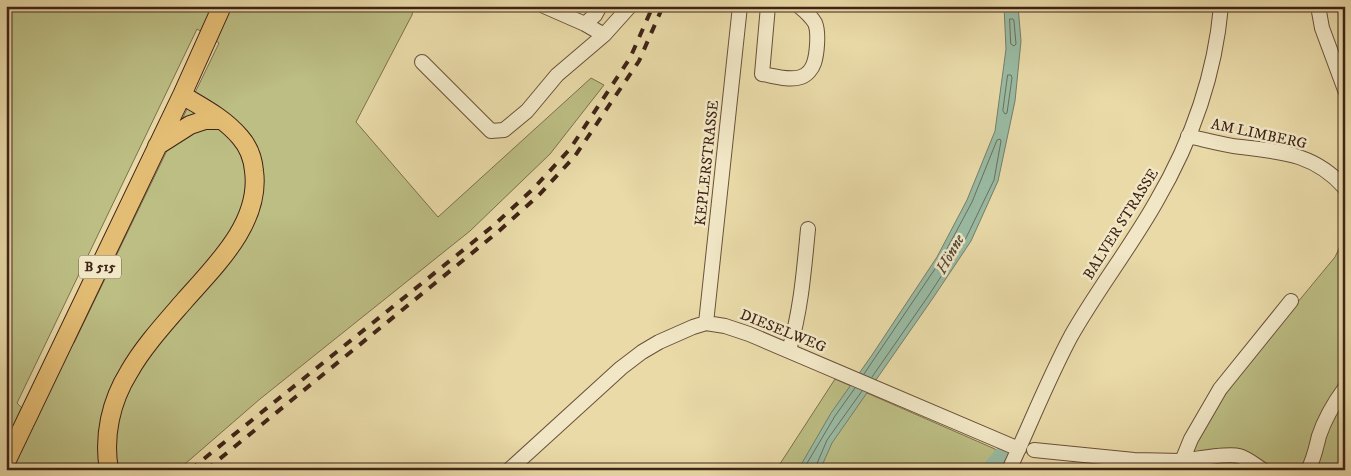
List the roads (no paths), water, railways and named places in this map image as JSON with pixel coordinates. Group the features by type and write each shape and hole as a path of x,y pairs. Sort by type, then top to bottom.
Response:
{"main road":[{"name":"B 515","path":"6,462 182,95 222,6"},
{"path":"109,470 107,438 114,405 129,372 143,351 216,265 243,226 251,210 255,179 253,162 241,138 222,120 182,95"},
{"path":"157,146 190,125 205,120 222,120"}],"street":[{"path":"544,6 585,24 604,35"},
{"path":"585,24 595,15 600,6"},
{"path":"422,62 491,131 504,130 527,111 557,75 604,35 630,6"},
{"name":"KEPLERSTRASSE","path":"706,323 740,6"},
{"path":"768,6 762,74 792,78 803,76 810,71 814,64 817,34 812,18 799,6"},
{"name":"BALVER STRASSE","path":"1009,470 1071,337 1095,296 1156,203 1174,170 1200,104 1211,68 1221,6"},
{"path":"1318,6 1322,28 1345,90"},
{"name":"AM LIMBERG","path":"1188,136 1231,146 1266,149 1290,154 1308,160 1337,179 1345,188"},
{"path":"789,350 796,327 801,297 808,229"},
{"path":"1182,461 1191,439 1220,389 1291,301"},
{"path":"518,468 614,374 642,352 673,336 706,323"},
{"name":"DIESELWEG","path":"706,323 725,326 789,350 1019,449"},
{"path":"1308,470 1313,460 1326,417 1345,388"},
{"path":"1034,450 1134,460 1182,461 1230,455 1249,460 1263,470"}],"water":[{"name":"Hönne","path":"1004,6 1018,6 1021,41 1015,101 998,181 971,241 832,443 820,470 798,470 831,413 937,257 967,200 995,131 1006,49"}],"waterway":[{"path":"988,470 1002,453"}],"railway":[{"path":"190,470 493,226 533,189 570,149 630,58 653,6"},
{"path":"206,470 499,231 539,195 575,156 639,61 663,6"}]}
